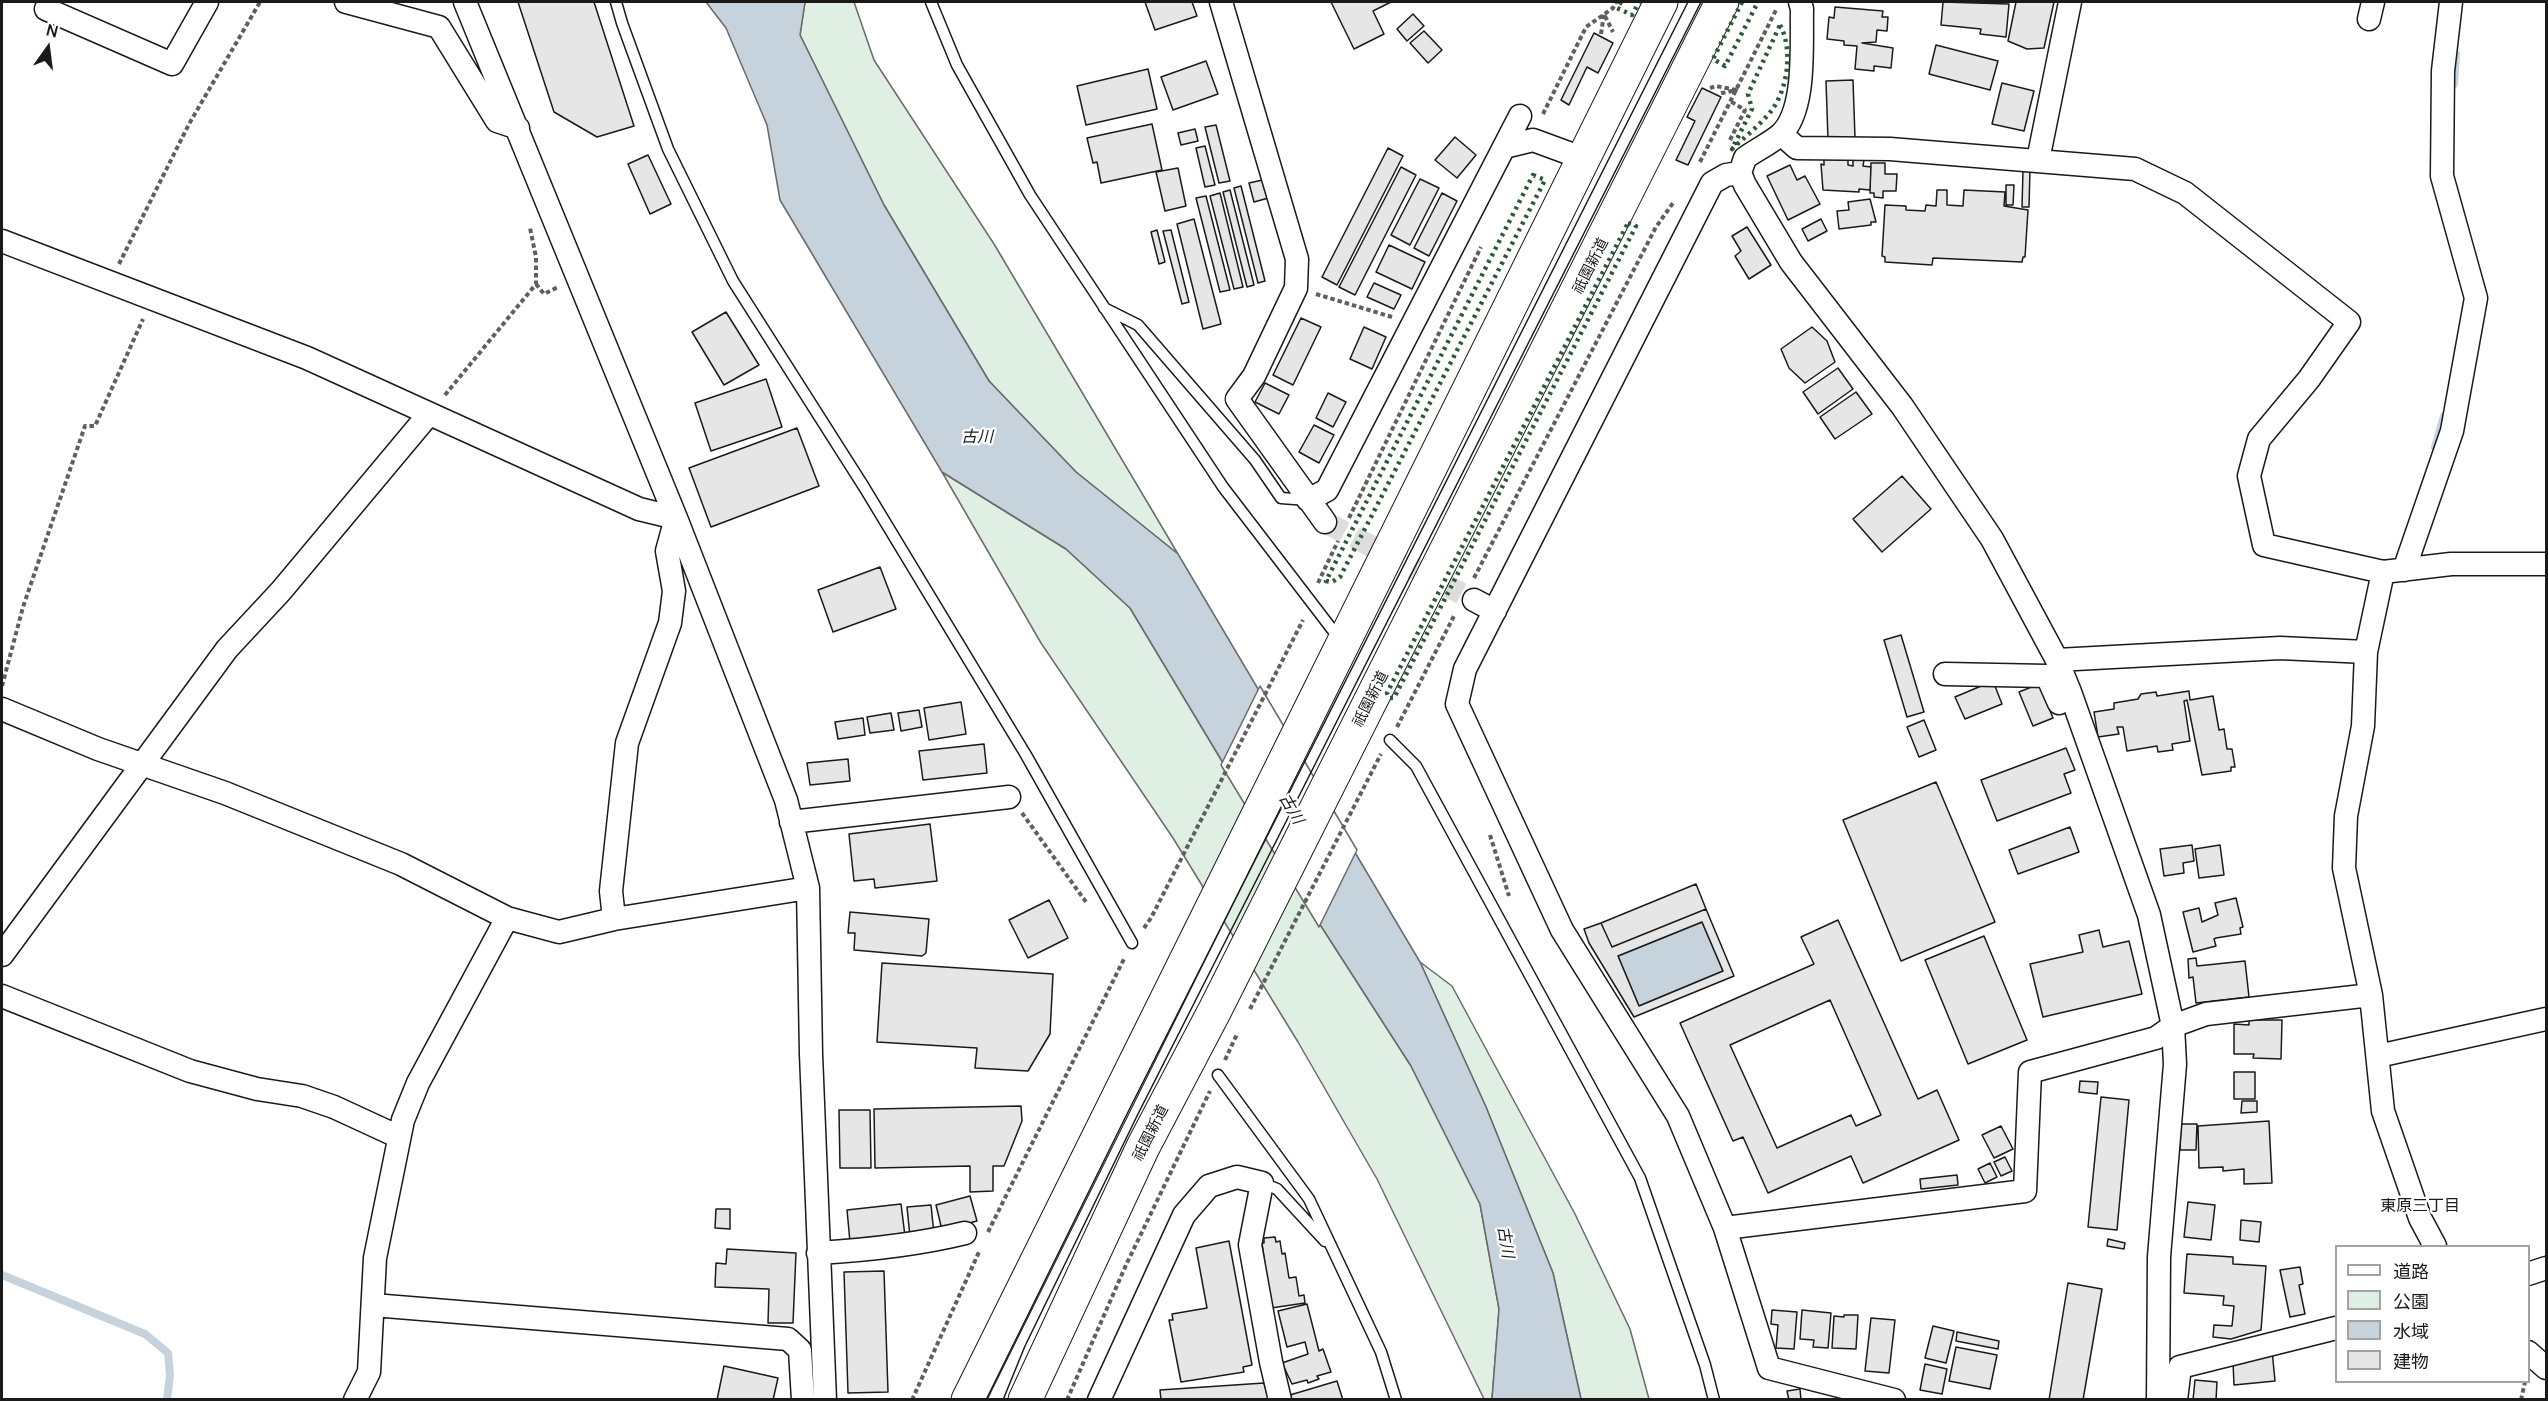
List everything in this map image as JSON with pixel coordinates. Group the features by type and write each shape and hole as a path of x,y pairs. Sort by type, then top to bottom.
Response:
{"highway":[{"path":"968,1400 1661,2"},
{"name":"祇園新道","path":"1025,1400 1143,1147 1234,1019 1357,727 1722,2"}],"street":[{"path":"46,9 172,64 207,2"},
{"path":"346,2 439,27 497,121 518,128"},
{"path":"465,2 676,518 786,800 808,888 818,1253 825,1400"},
{"path":"1221,2 1297,259 1296,288 1254,376 1237,399 1308,500 1338,525"},
{"path":"1800,2 1802,9 1799,89 1794,113 1781,134 1744,158 1740,173 1791,262 1902,406 1992,539 2057,660 2077,710 2149,915 2173,1026 2175,1064 2159,1257 2158,1400"},
{"path":"2038,160 2070,2"},
{"path":"2434,1245 2420,1218 2383,1111 2371,995 2344,868 2346,816 2363,726 2366,652 2394,571 2452,432 2476,298 2442,176 2443,71 2451,2"},
{"path":"1308,500 1327,490 1504,147 1530,119"},
{"path":"1781,134 1797,148 1890,149 2135,169 2186,193 2349,322 2309,379 2259,439 2249,476 2264,545 2394,571 2451,564 2547,564"},
{"path":"1504,147 1533,140 1582,158"},
{"path":"1740,173 1726,175 1712,183 1465,669 1457,704 1562,930 1678,1116 1725,1228 1769,1368 1894,1400"},
{"path":"2,242 307,358 639,509 676,518"},
{"path":"2,955 227,649 281,591 429,414"},
{"path":"614,919 611,891 627,743 669,623 674,591 667,551 676,518"},
{"path":"1467,599 1495,611"},
{"path":"2057,660 2280,648 2366,652"},
{"path":"1945,674 2047,676 2063,714 2077,710"},
{"path":"2,709 141,764 225,793 401,864 507,918 559,932 614,919 808,888"},
{"path":"791,822 1009,797"},
{"path":"355,1400 369,1372 375,1258 403,1120 418,1083 507,918"},
{"path":"1725,1228 2025,1191 2030,1072 2156,1038 2173,1026 2206,1014 2371,995"},
{"path":"2,996 190,1071 257,1089 302,1096 334,1107 399,1137"},
{"path":"2378,1056 2547,1019"},
{"path":"1099,1400 1184,1215 1209,1186 1237,1177 1262,1183 1250,1245 1280,1400"},
{"path":"818,1253 977,1239"},
{"path":"2530,1274 2547,1268"},
{"path":"373,1305 788,1339 800,1350 803,1400"},
{"path":"2176,1400 2180,1367 2335,1328"},
{"path":"2530,1353 2547,1368"}],"lane":[{"path":"616,2 668,149 733,281 864,487 1026,755 1132,943"},
{"path":"931,2 957,65 1030,195 1223,488 1342,643"},
{"path":"1104,308 1138,325 1255,460 1281,498 1308,500"},
{"path":"1390,740 1416,766 1640,1178 1705,1365 1714,1400"},
{"path":"1218,1075 1309,1199 1381,1352 1396,1400"},
{"path":"1262,1183 1277,1189 1333,1250"}],"path":[{"path":"110,283 189,124 260,2"},
{"path":"1530,119 1586,27 1613,8 1616,2"},
{"path":"1697,169 1780,2"},
{"path":"1601,34 1604,14"},
{"path":"1604,14 1613,30 1613,40"},
{"path":"1708,89 1716,86 1736,90"},
{"path":"1718,94 1736,90"},
{"path":"1390,740 1467,599 1656,227 1677,198"},
{"path":"1310,604 1338,525 1484,241"},
{"path":"429,414 536,284 544,294"},
{"path":"1296,288 1413,323"},
{"path":"2,690 23,607 85,426 95,426 153,299"},
{"path":"1151,918 1294,641"},
{"path":"1067,1400 1126,1265 1235,1039 1234,1019 1377,762"},
{"path":"1009,797 1090,907"},
{"path":"912,1400 977,1239 1132,943"},
{"path":"2521,1400 2525,1383"}],"green space":[{"path":"805,2 854,2 874,60 994,244 1178,554 1076,472 989,381 884,205 800,35"},
{"path":"942,472 1066,549 1130,608 1321,926 1411,1066 1480,1204 1499,1309 1492,1399 1484,1399 1377,1179 1298,1042 1173,838 1041,643"},
{"path":"1420,962 1452,986 1575,1214 1630,1329 1649,1399 1581,1399 1553,1273 1486,1107"}],"water":[{"name":"古川","path":"706,2 805,2 800,35 884,205 989,381 1076,472 1178,554 1420,962 1486,1107 1553,1273 1581,1399 1492,1399 1499,1309 1480,1204 1411,1066 1321,926 1130,608 1066,549 942,472 780,200 767,125 726,28"},
{"path":"1702,922 1723,971 1639,1006 1618,956"}],"pier":[{"path":"1260,686 1357,850 1319,927 1221,765"}],"building":[{"path":"518,2 594,2 634,126 597,137 554,112"},
{"path":"1145,2 1192,2 1197,16 1155,30"},
{"path":"1331,2 1391,2 1373,11 1384,34 1354,49"},
{"path":"1943,2 2009,4 2006,37 1980,34 1981,29 1941,25"},
{"path":"2016,2 2054,2 2044,48 2027,49 2008,41"},
{"path":"1835,7 1883,11 1882,17 1888,17 1887,31 1877,30 1876,42 1862,43 1893,48 1891,68 1874,66 1874,71 1855,69 1857,46 1844,45 1844,41 1827,39 1829,17 1834,18"},
{"path":"1413,14 1424,26 1407,41 1397,29"},
{"path":"1424,31 1442,50 1428,63 1410,43"},
{"path":"1594,33 1613,43 1598,73 1587,67 1569,105 1561,100"},
{"path":"1936,45 1998,61 1990,90 1929,74"},
{"path":"1206,61 1218,94 1173,110 1161,77"},
{"path":"1148,69 1157,109 1086,125 1077,86"},
{"path":"1853,80 1855,138 1828,140 1826,81"},
{"path":"2002,83 2034,91 2024,131 1992,124"},
{"path":"1702,88 1721,97 1688,165 1676,160 1695,121 1687,117"},
{"path":"1152,124 1162,170 1101,183 1097,162 1093,163 1087,138"},
{"path":"1216,125 1230,181 1219,183 1205,127"},
{"path":"1195,129 1198,141 1181,145 1178,133"},
{"path":"1455,137 1476,155 1457,178 1435,160"},
{"path":"1205,146 1215,185 1205,187 1196,148"},
{"path":"1388,148 1403,156 1337,285 1322,277"},
{"path":"648,155 671,204 650,214 628,164"},
{"path":"1824,159 1848,160 1848,165 1853,166 1853,160 1864,160 1863,166 1871,167 1870,190 1859,189 1859,192 1823,190 1821,164 1824,165"},
{"path":"1871,163 1885,163 1885,174 1897,174 1896,191 1883,191 1883,198 1874,197 1874,193 1870,193"},
{"path":"1790,165 1797,180 1805,176 1820,204 1788,220 1767,176"},
{"path":"1401,167 1416,175 1355,295 1339,287"},
{"path":"1178,168 1186,206 1165,211 1156,172"},
{"path":"2023,170 2030,170 2029,207 2022,207"},
{"path":"1267,179 1272,197 1254,202 1249,183"},
{"path":"1420,179 1439,188 1410,245 1391,235"},
{"path":"2006,185 2014,185 2013,205 2006,205"},
{"path":"1241,186 1265,281 1258,283 1234,188"},
{"path":"1230,190 1254,285 1247,287 1223,192"},
{"path":"1937,190 1947,190 1947,205 1963,206 1964,190 2005,192 2004,206 2028,210 2025,257 2022,262 1933,258 1932,265 1885,262 1885,257 1882,256 1885,205 1906,206 1906,210 1925,211 1926,205 1936,206"},
{"path":"1220,193 1243,287 1234,289 1210,196"},
{"path":"1442,193 1457,201 1429,256 1414,248"},
{"path":"1206,196 1230,290 1220,292 1196,198"},
{"path":"1870,199 1876,222 1871,222 1871,225 1839,229 1837,211 1849,210 1848,202"},
{"path":"1194,219 1221,324 1203,329 1177,224"},
{"path":"1821,219 1827,231 1808,241 1802,229"},
{"path":"1747,227 1771,265 1749,279 1735,256 1741,251 1732,236"},
{"path":"1157,230 1165,262 1159,264 1151,232"},
{"path":"1171,230 1189,302 1182,304 1163,231"},
{"path":"1389,245 1425,262 1412,289 1376,272"},
{"path":"1374,283 1401,295 1394,309 1367,297"},
{"path":"726,312 759,365 724,385 692,332"},
{"path":"1301,318 1321,327 1293,385 1273,375"},
{"path":"1364,327 1386,337 1372,369 1350,359"},
{"path":"1812,327 1827,341 1835,362 1805,383 1789,368 1781,349"},
{"path":"1838,368 1853,389 1818,414 1803,392"},
{"path":"766,379 782,427 711,451 695,403"},
{"path":"1265,383 1289,395 1279,414 1255,402"},
{"path":"1856,392 1872,414 1835,439 1820,417"},
{"path":"1328,393 1346,402 1333,427 1316,418"},
{"path":"1314,425 1334,435 1319,463 1299,452"},
{"path":"797,428 819,486 711,527 689,468"},
{"path":"1902,476 1931,509 1882,552 1853,519"},
{"path":"880,567 896,609 833,632 818,590"},
{"path":"1901,635 1924,712 1907,717 1884,640"},
{"path":"1993,681 2002,704 1965,719 1955,697"},
{"path":"2039,684 2053,718 2033,726 2019,692"},
{"path":"2189,691 2190,700 2213,696 2219,730 2224,729 2227,749 2232,749 2235,767 2231,767 2231,771 2202,775 2187,700 2184,701 2190,741 2172,744 2173,750 2158,752 2157,746 2127,751 2123,727 2117,727 2119,734 2098,737 2094,712 2114,709 2114,703 2138,699 2141,694 2156,692 2157,696"},
{"path":"961,702 966,734 929,740 924,708"},
{"path":"919,710 922,727 901,731 898,713"},
{"path":"891,713 894,730 870,733 867,717"},
{"path":"863,718 865,735 838,739 835,722"},
{"path":"1924,720 1936,750 1919,757 1907,727"},
{"path":"984,744 987,773 923,780 919,751"},
{"path":"2066,748 2075,770 2064,774 2071,793 1997,821 1981,780"},
{"path":"848,759 850,781 810,785 807,763"},
{"path":"1936,782 1995,922 1901,961 1843,820"},
{"path":"930,824 937,881 875,888 874,879 854,881 849,834"},
{"path":"2070,827 2079,852 2018,874 2009,850"},
{"path":"2192,845 2194,861 2183,863 2184,873 2164,876 2160,849"},
{"path":"2220,845 2224,875 2199,878 2195,849"},
{"path":"1696,884 1706,909 1612,947 1601,923"},
{"path":"2236,898 2243,927 2240,928 2241,934 2216,938 2214,939 2216,946 2193,952 2183,912 2199,908 2202,922 2218,915 2215,903"},
{"path":"1049,900 1068,938 1028,958 1009,920"},
{"path":"1706,909 1734,976 1634,1017 1589,943 1584,929 1601,923 1612,947","holes":["1702,922 1723,971 1639,1006 1618,956"]},
{"path":"850,912 929,919 926,953 922,956 854,950 855,933 848,933"},
{"path":"1838,920 1918,1099 1937,1090 1959,1140 1863,1183 1851,1156 1768,1193 1743,1137 1733,1141 1680,1023 1814,964 1801,937","holes":["1830,1000 1881,1115 1856,1126 1851,1115 1777,1148 1730,1045"]},
{"path":"2099,930 2103,947 2129,941 2142,994 2043,1017 2030,964 2083,952 2079,935"},
{"path":"1984,936 2027,1040 1968,1064 1925,960"},
{"path":"2196,958 2197,966 2245,961 2249,997 2196,1003 2193,977 2189,978 2188,959"},
{"path":"882,963 1053,974 1050,1034 1028,1071 975,1068 977,1048 877,1042"},
{"path":"2249,1020 2282,1020 2281,1059 2253,1058 2254,1054 2234,1054 2234,1024 2249,1025"},
{"path":"2234,1072 2255,1072 2255,1099 2234,1099"},
{"path":"2080,1081 2098,1082 2097,1094 2079,1092"},
{"path":"2101,1097 2129,1100 2117,1230 2088,1227"},
{"path":"2242,1101 2257,1101 2257,1112 2241,1113"},
{"path":"1021,1106 1022,1121 1004,1166 993,1166 993,1191 970,1192 970,1166 875,1168 874,1109"},
{"path":"839,1110 870,1110 871,1168 840,1168"},
{"path":"2269,1121 2272,1183 2244,1184 2244,1169 2223,1171 2223,1167 2199,1168 2198,1126"},
{"path":"2181,1124 2197,1124 2196,1150 2180,1150"},
{"path":"2001,1126 2013,1149 1994,1158 1982,1135"},
{"path":"2005,1157 2012,1171 2001,1176 1994,1162"},
{"path":"1990,1163 1997,1177 1985,1183 1978,1169"},
{"path":"1957,1175 1958,1185 1921,1189 1920,1179"},
{"path":"970,1196 977,1221 942,1230 936,1205"},
{"path":"2188,1202 2215,1205 2211,1240 2184,1237"},
{"path":"901,1204 905,1236 850,1242 847,1210"},
{"path":"931,1205 934,1234 910,1237 907,1207"},
{"path":"716,1209 730,1209 730,1229 715,1228"},
{"path":"2241,1220 2261,1222 2259,1242 2240,1240"},
{"path":"1275,1237 1276,1242 1280,1241 1282,1254 1285,1253 1289,1278 1296,1277 1299,1296 1304,1295 1305,1303 1271,1308 1262,1243 1264,1243 1264,1238"},
{"path":"2108,1239 2125,1243 2124,1249 2107,1246"},
{"path":"1229,1241 1252,1365 1243,1367 1244,1372 1181,1382 1169,1320 1173,1320 1172,1314 1207,1308 1196,1248"},
{"path":"727,1249 796,1253 793,1323 768,1323 769,1289 715,1287 716,1263 726,1264"},
{"path":"2187,1254 2233,1257 2233,1264 2266,1266 2261,1330 2231,1339 2213,1337 2214,1325 2232,1326 2234,1306 2223,1305 2224,1296 2184,1293"},
{"path":"2300,1267 2303,1284 2299,1285 2305,1314 2290,1317 2280,1270"},
{"path":"884,1271 888,1392 848,1393 844,1272"},
{"path":"2068,1283 2102,1289 2083,1400 2049,1400"},
{"path":"1307,1304 1319,1351 1323,1349 1331,1372 1317,1376 1319,1379 1308,1383 1307,1380 1292,1384 1282,1363 1308,1354 1305,1342 1287,1347 1278,1311"},
{"path":"1772,1310 1797,1312 1794,1349 1776,1348 1778,1325 1771,1324"},
{"path":"1802,1310 1831,1313 1828,1348 1813,1347 1814,1340 1800,1339"},
{"path":"1844,1315 1858,1315 1856,1349 1832,1348 1834,1316 1844,1317"},
{"path":"1871,1318 1895,1320 1889,1373 1865,1371"},
{"path":"1933,1326 1954,1331 1946,1363 1925,1358"},
{"path":"1957,1332 1999,1341 1998,1349 1956,1341"},
{"path":"1956,1347 1997,1355 1990,1389 1949,1381"},
{"path":"2272,1350 2275,1381 2234,1385 2233,1362"},
{"path":"1925,1364 1947,1369 1942,1394 1920,1390"},
{"path":"724,1366 778,1378 773,1400 717,1400"},
{"path":"2195,1380 2217,1382 2216,1400 2193,1400"},
{"path":"1337,1381 1343,1400 1292,1400 1290,1395"},
{"path":"1264,1383 1269,1400 1161,1400 1160,1390"},
{"path":"1800,1389 1801,1400 1789,1400 1787,1391"}],"waterway":[{"path":"2454,84 2456,54"},
{"path":"2435,447 2444,416"},
{"path":"2,1275 145,1334 168,1353 170,1375 167,1400"}],"tunnel":[{"path":"1325,522 1474,600"}],"tram line":[{"path":"986,1400 1130,1108 1688,2"},
{"path":"1003,1400 1025,1346 1138,1114 1701,2"}],"hedge":[{"path":"1621,2 1617,8 1632,15 1639,2"},
{"path":"1742,2 1713,59 1725,66 1758,2"},
{"path":"1780,25 1787,57 1782,91 1768,115 1732,149 1752,109 1748,94 1780,25"},
{"path":"1533,175 1545,180 1340,577 1332,582 1326,581 1533,175"},
{"path":"1628,223 1636,226 1394,698 1389,698 1387,693 1628,223"}],"district":[{"name":"東原三丁目","path":"2420,1207"}]}
